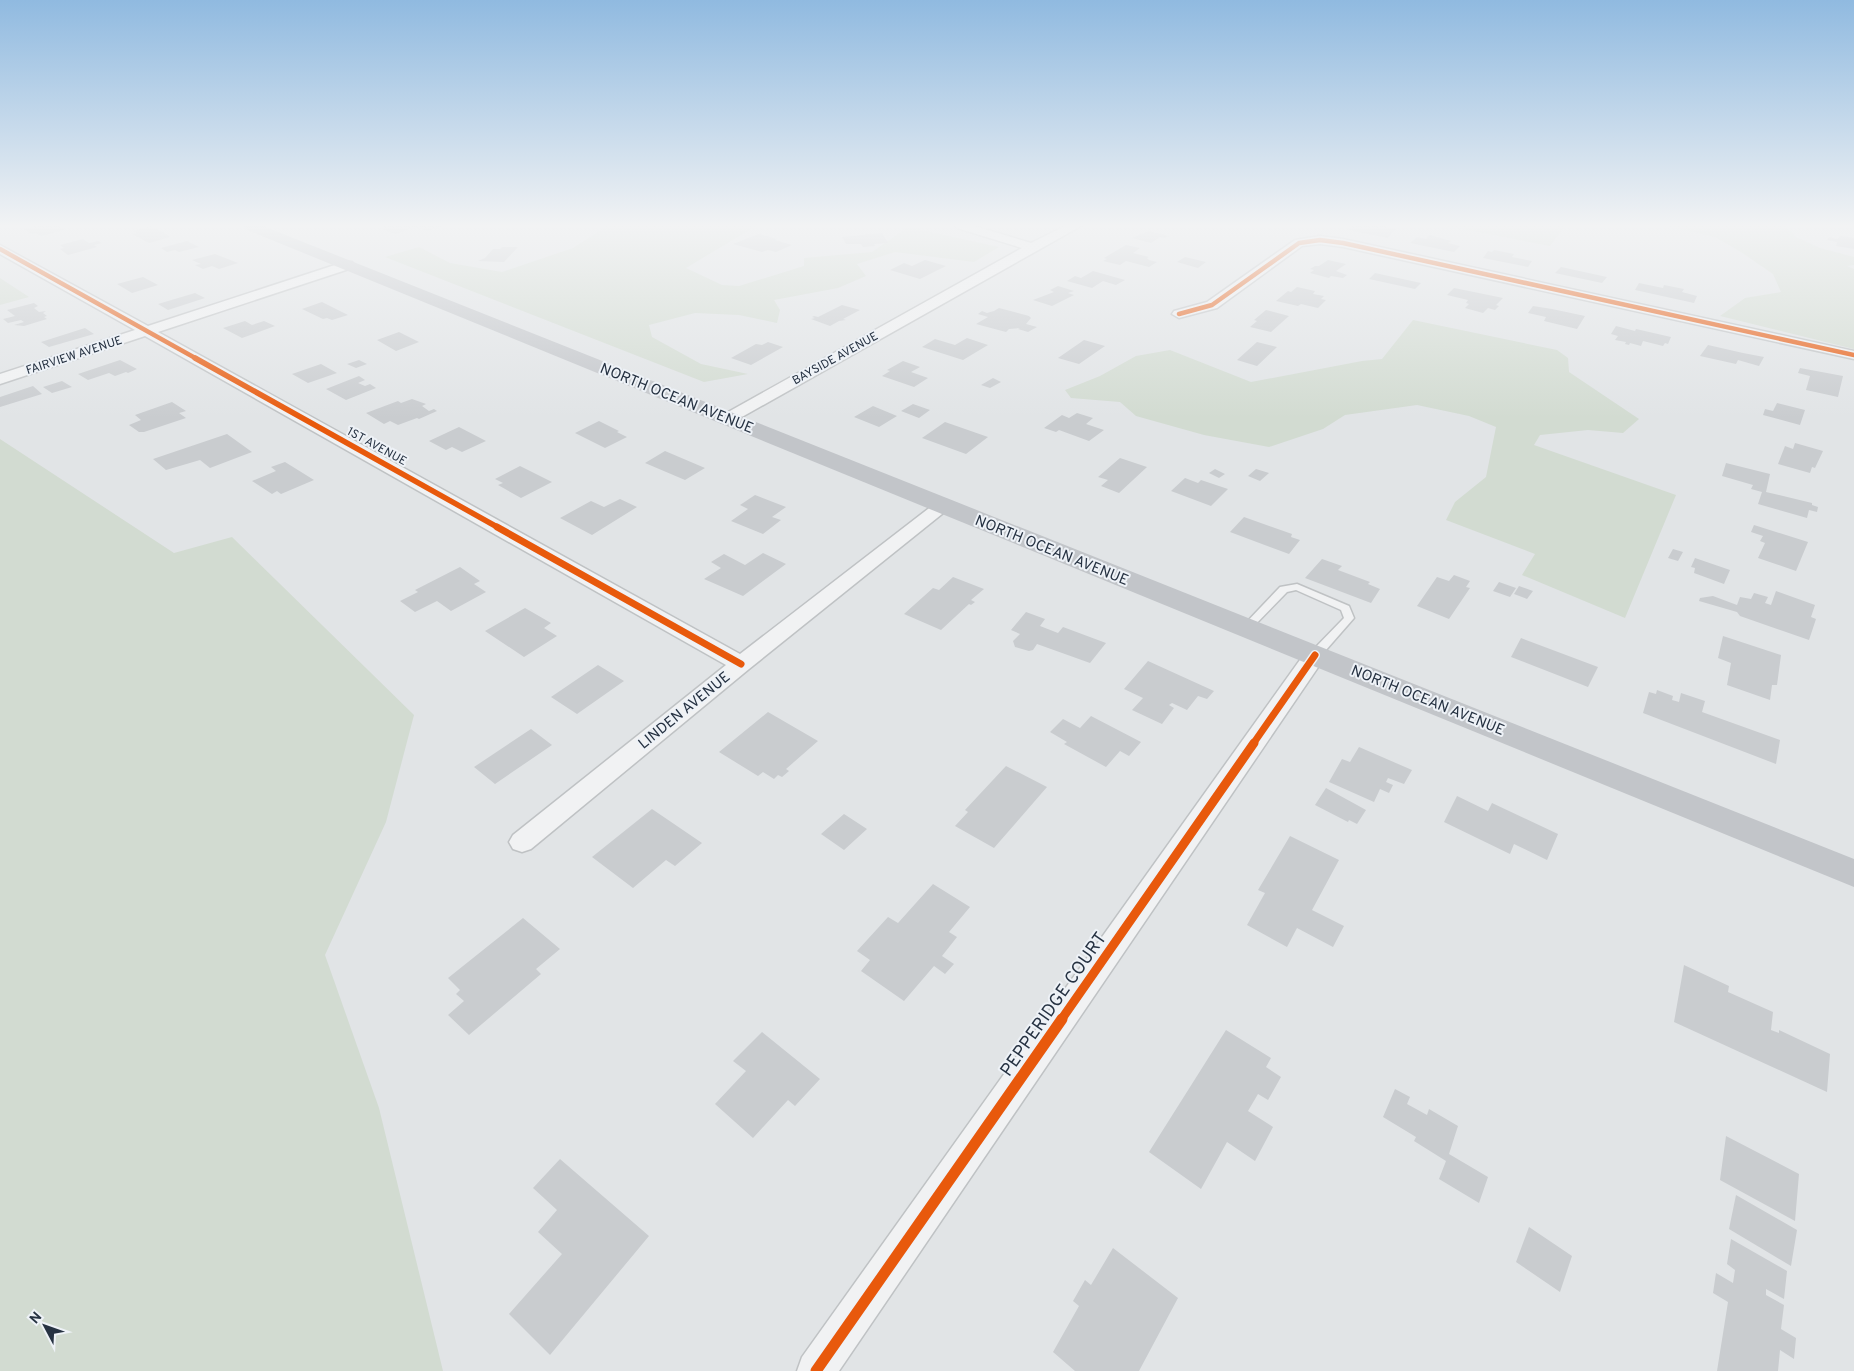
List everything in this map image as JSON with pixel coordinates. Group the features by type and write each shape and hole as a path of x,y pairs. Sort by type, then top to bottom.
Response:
{"main road":[{"name":"NORTH OCEAN AVENUE","path":"407,290 1854,874"}],"street":[{"name":"1ST AVENUE","path":"71,290 148,331 741,664"},
{"name":"FAIRVIEW AVENUE","path":"0,379 274,290"},
{"name":"BAYSIDE AVENUE","path":"727,419 956,290"},
{"path":"1179,314 1212,306 1234,290"},
{"path":"1555,290 1854,356"},
{"name":"LINDEN AVENUE","path":"522,842 741,664 943,506"},
{"name":"PEPPERIDGE COURT","path":"816,1371 1315,655"}],"lane":[{"path":"1246,628 1284,589 1297,588 1345,608 1349,618 1315,655"}],"shaded area":[{"path":"0,290 18,290 29,297 0,305"},
{"path":"469,290 827,290 774,300 780,310 777,323 739,315 695,313 649,325 652,337 701,364 748,374 704,382"},
{"path":"1780,290 1854,290 1854,349 1720,316 1745,298 1781,292"},
{"path":"1413,320 1557,350 1568,358 1569,372 1639,419 1623,433 1588,430 1540,435 1534,445 1676,495 1625,618 1522,575 1535,554 1446,520 1455,502 1486,477 1496,427 1469,416 1417,405 1345,415 1323,429 1269,447 1204,435 1136,416 1120,402 1071,398 1065,390 1100,376 1136,356 1170,350 1251,382 1382,359"},
{"path":"0,439 174,553 232,537 414,715 386,822 325,955 379,1108 443,1371 0,1371"}],"building":[{"path":"127,290 142,290 132,293"},
{"path":"1050,290 1071,290 1074,291 1068,293 1074,295 1052,306 1033,300 1054,292"},
{"path":"1293,290 1315,291 1313,294 1324,296 1321,299 1326,300 1318,308 1276,301 1288,291 1291,292"},
{"path":"1452,290 1464,290 1503,298 1496,305 1499,306 1495,310 1488,308 1483,313 1465,308 1469,304 1466,303 1468,300 1447,295"},
{"path":"1635,290 1683,290 1682,292 1697,296 1694,303"},
{"path":"195,293 205,298 168,310 158,304"},
{"path":"322,302 348,315 332,320 323,319 302,309"},
{"path":"34,303 38,306 34,308 39,312 46,311 43,313 47,316 44,317 47,319 24,326 14,325 24,322 21,320 8,323 3,319 15,316 7,310"},
{"path":"842,305 860,310 843,319 846,320 839,321 830,326 811,319 815,318 812,317 814,316 818,317"},
{"path":"1533,306 1585,316 1577,329 1544,321 1546,317 1528,313"},
{"path":"999,308 1029,316 1031,318 1026,324 1037,327 1028,332 1018,329 1020,328 1009,329 1006,332 976,324 988,317 978,314 982,311 987,313"},
{"path":"1266,310 1289,316 1271,332 1250,327 1257,321 1254,320"},
{"path":"245,321 252,325 264,321 275,326 242,338 223,328"},
{"path":"1616,326 1671,337 1668,344 1665,343 1663,346 1643,341 1641,346 1630,343 1629,345 1625,344 1626,342 1615,340 1618,336 1611,334"},
{"path":"85,328 94,334 49,347 41,342"},
{"path":"399,332 419,342 396,351 377,340"},
{"path":"967,338 988,345 963,360 922,347 935,339 955,345"},
{"path":"1084,340 1105,346 1079,364 1058,358"},
{"path":"768,342 783,347 751,365 731,358 756,344 762,345"},
{"path":"1257,342 1277,347 1257,366 1237,360"},
{"path":"1708,345 1764,357 1759,366 1738,360 1736,364 1700,356"},
{"path":"120,360 137,369 115,376 109,373 88,380 78,374"},
{"path":"359,360 367,364 356,368 347,364"},
{"path":"903,361 920,367 911,372 928,378 914,387 882,376 890,371 887,370"},
{"path":"321,364 337,373 308,383 292,374"},
{"path":"1800,368 1843,376 1838,397 1806,390 1810,376 1798,373"},
{"path":"359,376 365,380 358,383 365,386 370,384 376,388 346,400 326,389"},
{"path":"993,378 1001,382 990,388 981,385"},
{"path":"62,381 72,387 52,393 43,387"},
{"path":"33,386 42,394 0,407 0,397"},
{"path":"412,399 426,404 422,406 429,411 434,409 437,411 398,425 390,421 384,424 366,413 398,401 401,403"},
{"path":"172,402 186,411 179,413 186,418 144,432 139,432 129,425 141,420 135,415"},
{"path":"1777,403 1805,410 1800,425 1763,415 1765,409 1773,411"},
{"path":"913,404 930,410 919,418 901,411"},
{"path":"873,406 897,416 879,427 854,417"},
{"path":"1077,413 1093,418 1086,424 1104,430 1089,441 1059,430 1056,432 1044,428 1062,415 1069,418"},
{"path":"599,421 627,437 605,448 575,433"},
{"path":"945,422 988,437 966,454 922,438"},
{"path":"459,427 486,441 462,452 452,447 446,450 429,441"},
{"path":"227,434 252,452 210,468 200,460 166,470 153,459"},
{"path":"1795,443 1823,451 1815,468 1812,467 1810,473 1778,464 1785,446 1793,449"},
{"path":"665,451 705,468 685,480 645,463"},
{"path":"1120,458 1147,467 1119,493 1101,486 1108,480 1098,477"},
{"path":"285,462 314,480 281,494 277,491 272,494 252,481 276,471 271,467"},
{"path":"1726,463 1770,474 1766,492 1812,503 1812,505 1818,507 1817,512 1809,510 1807,518 1758,504 1762,492 1751,489 1753,485 1722,476"},
{"path":"520,466 552,482 521,498 498,485 503,483 495,479"},
{"path":"1215,469 1225,474 1219,478 1209,473"},
{"path":"1256,469 1269,473 1260,481 1248,476"},
{"path":"1185,478 1198,483 1201,480 1228,489 1211,506 1171,491"},
{"path":"755,495 786,507 772,517 781,520 763,534 731,521 748,509 740,505"},
{"path":"620,499 637,507 592,535 560,518 591,501 604,507"},
{"path":"1244,517 1292,534 1291,537 1300,540 1289,554 1230,532"},
{"path":"1754,525 1808,542 1796,571 1758,558 1765,543 1760,541 1763,536 1751,532"},
{"path":"1673,549 1683,552 1678,561 1668,558"},
{"path":"763,553 786,564 743,596 704,579 721,568 711,562 724,554 745,565"},
{"path":"1695,558 1730,570 1724,584 1694,573 1695,568 1691,567"},
{"path":"1322,559 1342,566 1338,570 1370,582 1368,584 1380,589 1371,603 1305,578"},
{"path":"460,567 480,581 474,584 486,592 451,611 437,601 415,612 400,601 418,592 415,590"},
{"path":"1454,575 1470,581 1466,587 1470,588 1449,619 1417,606 1437,577 1449,581"},
{"path":"953,577 984,589 971,600 975,602 971,605 969,604 941,630 904,614 933,588 939,590"},
{"path":"1499,582 1516,588 1510,597 1493,591"},
{"path":"1519,586 1533,591 1527,599 1514,594"},
{"path":"1776,591 1815,605 1811,617 1816,619 1809,640 1740,616 1737,612 1699,601 1700,598 1713,596 1737,605 1740,597 1751,599 1754,593 1768,597 1765,603 1771,605"},
{"path":"525,608 551,623 544,628 557,636 524,657 485,631"},
{"path":"1026,612 1045,619 1040,626 1058,633 1063,627 1106,643 1090,663 1037,644 1033,650 1029,651 1015,647 1013,641 1020,634 1011,630"},
{"path":"1723,636 1781,655 1777,685 1772,685 1770,700 1727,685 1731,663 1718,658"},
{"path":"1521,638 1598,667 1588,687 1511,657"},
{"path":"1148,661 1214,691 1207,699 1198,696 1187,710 1172,703 1169,705 1174,708 1162,724 1132,710 1143,698 1124,689"},
{"path":"598,665 624,681 577,714 551,697"},
{"path":"1657,690 1673,696 1672,700 1679,702 1681,693 1705,701 1702,712 1780,740 1776,764 1643,713 1649,692 1656,694"},
{"path":"768,712 818,741 786,769 789,771 782,777 778,775 774,779 763,772 758,776 719,752"},
{"path":"1091,716 1141,742 1129,756 1120,751 1106,767 1064,744 1067,742 1050,732 1063,719 1080,728"},
{"path":"531,729 552,745 495,784 474,767"},
{"path":"1359,747 1412,770 1404,784 1388,778 1386,782 1393,785 1389,793 1380,789 1374,802 1329,782 1342,759 1350,762"},
{"path":"1006,766 1047,787 994,848 955,826 968,812 965,810"},
{"path":"1326,788 1366,810 1357,824 1349,820 1348,822 1315,805"},
{"path":"1457,796 1488,811 1492,803 1558,834 1547,860 1514,844 1510,854 1444,822"},
{"path":"652,809 702,843 675,866 666,860 633,888 592,857"},
{"path":"844,814 867,829 844,850 821,834"},
{"path":"1290,836 1339,860 1312,910 1344,926 1333,947 1297,928 1287,947 1247,925 1265,893 1258,890"},
{"path":"933,884 970,907 949,932 957,937 942,956 954,964 945,974 934,966 904,1001 861,971 870,960 857,951 888,917 898,923"},
{"path":"523,918 560,949 536,969 541,974 469,1035 448,1015 464,1001 456,994 460,990 448,978"},
{"path":"1684,965 1729,986 1728,992 1773,1012 1771,1030 1779,1033 1779,1030 1830,1054 1827,1092 1674,1022"},
{"path":"1226,1030 1271,1058 1266,1067 1281,1077 1268,1100 1258,1094 1248,1111 1273,1127 1255,1161 1227,1142 1201,1189 1149,1152"},
{"path":"762,1032 820,1079 795,1106 788,1100 753,1138 715,1104 746,1071 733,1061"},
{"path":"1395,1089 1410,1097 1407,1104 1427,1115 1429,1109 1458,1126 1449,1154 1488,1177 1479,1203 1439,1179 1446,1161 1414,1141 1416,1137 1383,1117"},
{"path":"1726,1136 1799,1174 1795,1221 1720,1180"},
{"path":"560,1159 649,1236 550,1355 509,1314 562,1254 538,1232 557,1210 533,1188"},
{"path":"1736,1195 1797,1230 1791,1266 1729,1229"},
{"path":"1529,1227 1572,1256 1560,1292 1516,1262"},
{"path":"1731,1239 1787,1271 1784,1299 1766,1289 1766,1295 1784,1305 1781,1329 1796,1338 1794,1359 1780,1350 1778,1371 1717,1371 1728,1302 1713,1293 1716,1273 1733,1283 1735,1270 1727,1264"},
{"path":"1113,1248 1178,1298 1139,1371 1075,1371 1053,1352 1079,1306 1073,1301 1085,1280 1091,1285"}],"cycle path":[{"path":"73,290 741,664"},
{"path":"1179,314 1212,305 1233,290"},
{"path":"1557,290 1854,355"},
{"path":"816,1371 1315,655"}]}
